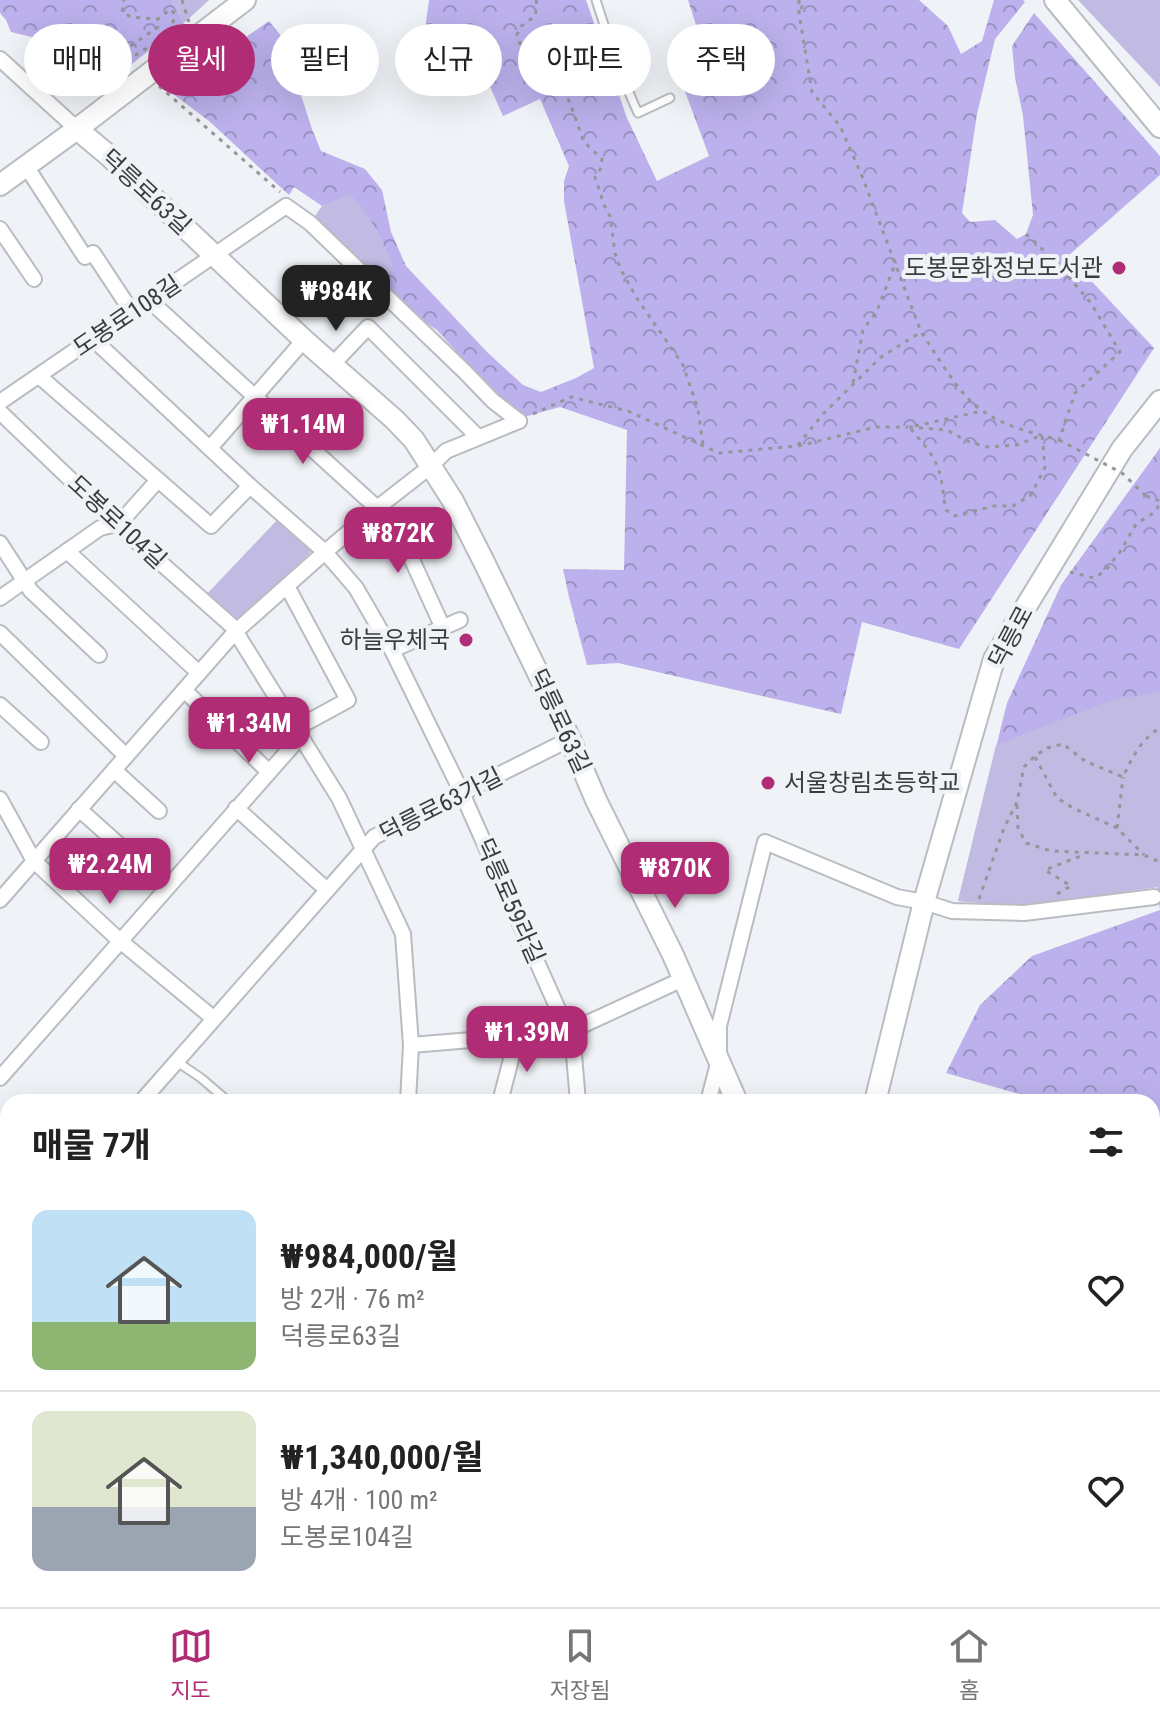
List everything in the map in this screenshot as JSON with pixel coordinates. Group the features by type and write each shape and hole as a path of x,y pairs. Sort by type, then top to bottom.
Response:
{"street":[{"path":"213,24 245,0"},
{"path":"1055,0 1160,127"},
{"path":"0,59 77,129"},
{"path":"0,185 147,75"},
{"name":"덕릉로63길","path":"77,129 414,440 453,501 570,739 734,1094"},
{"path":"26,166 85,257 93,253 132,312"},
{"path":"214,256 286,206 310,223 493,401 519,421"},
{"path":"0,229 34,279"},
{"name":"도봉로108길","path":"0,402 214,256"},
{"path":"149,300 377,508 408,551 443,628"},
{"path":"332,365 368,327 478,437"},
{"path":"93,339 325,552 356,588 392,650 462,793"},
{"path":"210,448 304,340"},
{"path":"39,376 211,526 250,486"},
{"name":"덕릉로","path":"877,1094 924,902 994,659 1122,449 1160,401"},
{"name":"도봉로104길","path":"0,412 117,524 232,626 339,798 403,934 411,1045 408,1094"},
{"path":"0,900 235,632 446,451 519,421"},
{"path":"0,598 100,528 117,524 158,480"},
{"path":"0,543 31,591 99,655"},
{"path":"67,551 199,673"},
{"path":"0,1078 301,736 302,725 348,700 287,586"},
{"path":"392,650 460,620"},
{"path":"0,633 126,756"},
{"path":"184,690 269,772"},
{"path":"0,705 41,742"},
{"name":"덕릉로63가길","path":"148,1094 374,837 570,739"},
{"path":"114,770 159,811"},
{"name":"덕릉로59라길","path":"462,793 573,1043 577,1094"},
{"path":"0,799 5,821 34,861 119,940 213,1018"},
{"path":"236,808 327,890"},
{"path":"79,809 166,887"},
{"name":"덕릉로63길","path":"719,1060 719,1026 765,842 897,897 924,902"},
{"path":"924,902 952,911 1024,913 1154,897"},
{"path":"411,1045 568,1032 683,979"},
{"path":"502,1094 517,1036"},
{"path":"710,1094 719,1060"}],"lane":[{"path":"596,0 625,85 638,113 670,98"},
{"path":"176,1061 220,1094"}],"path":[{"path":"124,0 122,12 131,17 158,19 171,9 175,15 169,30 132,56"},
{"path":"182,0 190,24"},
{"path":"536,0 535,16 520,27 517,35 522,50 530,67 557,80 564,87 584,142 602,159 595,177 610,216 620,268 683,365 698,409 703,446"},
{"path":"799,0 812,92 840,126 921,332 962,391 982,411 1022,430 1059,440 1122,473 1146,496 1160,502 1155,512 1136,524 1105,571 1094,578 1070,572"},
{"path":"799,13 805,0"},
{"path":"132,45 158,27 158,19"},
{"path":"147,75 287,198"},
{"path":"1026,234 1054,260 1091,303 1120,352 1075,393 1059,440"},
{"path":"853,385 863,330 877,311 895,264"},
{"path":"797,446 823,414 881,357 921,332"},
{"path":"519,421 571,397 628,411 719,453 797,446 876,427 947,430 986,447 1017,445 1042,435"},
{"path":"909,427 982,411"},
{"path":"909,427 940,471 946,510 954,516 994,506 1013,506 1031,495 1045,467 1042,435"},
{"path":"1117,828 1123,777 1135,752 1151,733 1160,728"},
{"path":"1123,777 1085,761 1063,744 1047,748 1024,767 1017,802 1018,828 1026,843 1051,851 1144,855"},
{"path":"1035,756 1057,798 1117,828 1144,855 1160,862"},
{"path":"977,903 1004,828 1017,802"},
{"path":"1048,898 1071,886 1045,870 1086,853"}],"green space":[{"path":"0,0 174,0 173,4 184,23 148,24 148,51 132,64 132,24 24,24 24,35 11,32 0,13"},
{"path":"429,0 586,0 594,24 518,24 518,96 619,96 657,181 709,156 687,96 775,96 775,24 696,24 688,0 919,0 948,26 961,54 982,41 994,0 1023,0 1025,2 995,39 977,114 962,213 970,222 995,220 1017,239 1026,234 1033,215 1012,46 1034,13 1160,156 1160,175 1068,256 1154,348 959,649 862,622 841,714 618,663 587,665 563,569 624,570 627,430 560,407 524,417 498,398 437,330 417,317 380,277 393,270 389,259 371,221 350,195 322,206 294,187 289,195 209,121 176,96 255,96 255,31 269,21 271,96 301,96 321,151 365,169 382,190 391,232 406,266 488,353 523,385 541,392 594,368 564,201 564,181 569,166 540,99 503,116 494,96 502,96 502,24 426,24"},
{"path":"1160,448 1160,910 1157,887 1019,906 958,901 1007,703 1061,585"},
{"path":"1160,910 1160,1094 1019,1094 946,1073 980,1005 1032,956"}],"shaded area":[{"path":"174,0 209,0 184,23 173,4"},
{"path":"1078,0 1160,0 1160,87"},
{"path":"350,194 376,230 393,270 373,281 310,223 322,206"},
{"path":"280,517 315,548 236,624 205,596"},
{"path":"1160,692 1160,889 1019,906 958,901 996,745 1112,700"}],"place":[{"name":"도봉문화정보도서관","path":"1119,268"},
{"name":"하늘우체국","path":"466,640"},
{"name":"서울창림초등학교","path":"768,783"}]}
